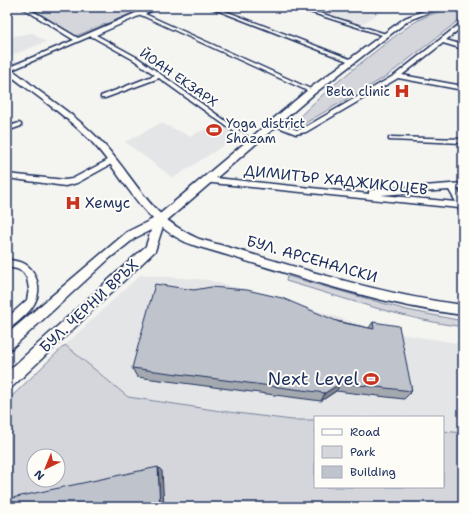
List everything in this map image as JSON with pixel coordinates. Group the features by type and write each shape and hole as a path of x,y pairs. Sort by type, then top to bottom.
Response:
{"main road":[{"name":"БУЛ. ЧЕРНИ ВРЪХ","path":"7,343 111,251 131,235 158,221 312,91 407,19 440,7"},
{"name":"БУЛ. ЧЕРНИ ВРЪХ","path":"7,382 151,248 158,221"}],"street":[{"path":"23,7 78,40"},
{"path":"7,70 157,7"},
{"path":"211,7 352,61"},
{"path":"296,7 387,35"},
{"path":"140,13 312,91"},
{"path":"274,124 296,132 304,131 397,76 463,24"},
{"name":"ЙОАН ЕКЗАРХ","path":"91,34 136,59 252,142"},
{"path":"443,41 463,47"},
{"name":"БУЛ. АРСЕНАЛСКИ","path":"7,70 91,136 113,161 141,202 158,221 176,233 191,240 278,267 381,295 438,307 463,310"},
{"path":"103,98 159,76"},
{"path":"397,76 463,88"},
{"path":"7,129 19,125"},
{"path":"392,139 463,140"},
{"path":"7,176 65,183 74,182 113,161"},
{"name":"ДИМИТЪР ХАДЖИКОЦЕВ","path":"206,180 463,207"},
{"path":"348,195 463,186"},
{"path":"452,187 463,207"},
{"path":"7,263 22,267 28,271 33,284 33,298 30,303 7,324"}],"shaded area":[{"path":"319,7 388,7 362,24 314,10"},
{"path":"33,33 46,42 7,57 7,37"},
{"path":"221,122 240,135 173,178 125,142 161,123 190,136"},
{"path":"140,275 208,280 306,307 376,330 463,344 463,433 444,431 444,416 314,416 314,420 292,420 128,397 65,345"}],"green space":[{"path":"29,7 148,7 76,36"},
{"path":"458,7 463,7 463,17 387,76 300,126 294,125 300,117 329,89 405,29 425,17"},
{"path":"287,276 407,310 463,321 463,327 418,319 374,307 286,281"},
{"path":"65,345 128,397 292,420 314,420 314,488 444,488 444,431 463,433 463,507 7,507 7,401"}],"building":[{"path":"155,284 194,290 211,287 247,290 282,298 339,322 374,329 373,322 399,326 412,391 341,383 325,393 132,368"},
{"path":"158,467 160,507 7,507 7,499 59,488 66,488 66,486"}],"place":[{"name":"Beta clinic","path":"402,91"},
{"name":"Yoga district Shazam","path":"214,130"},
{"name":"Хемус","path":"73,203"},
{"name":"Next Level","path":"371,379"}]}
